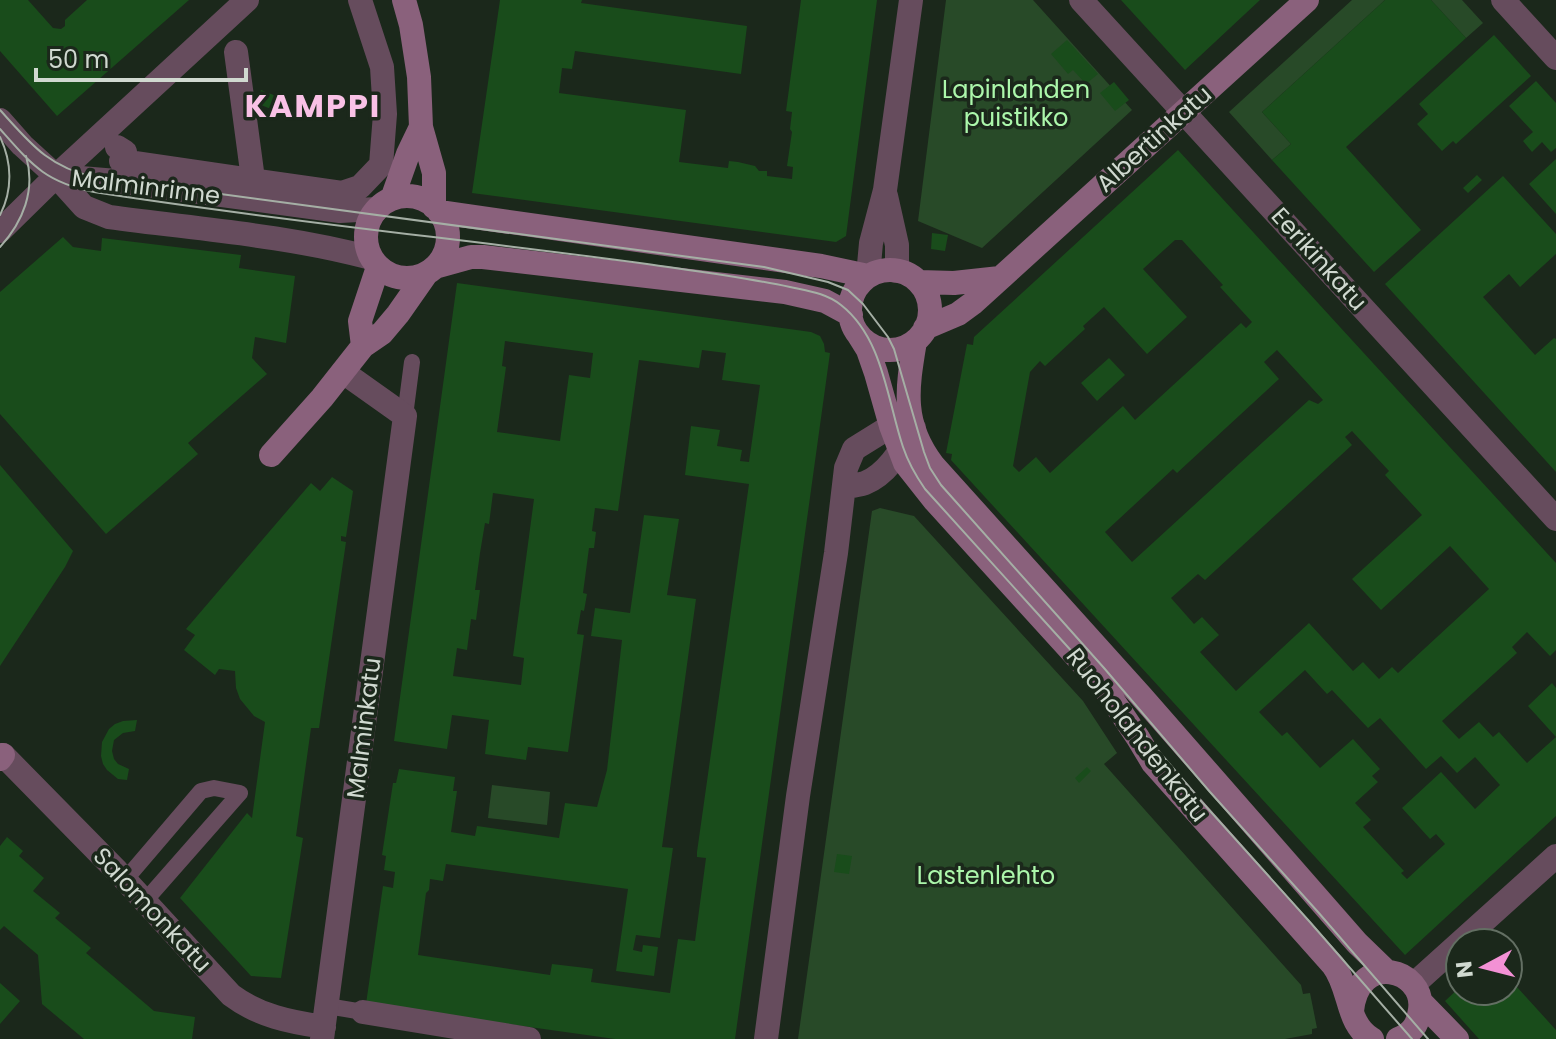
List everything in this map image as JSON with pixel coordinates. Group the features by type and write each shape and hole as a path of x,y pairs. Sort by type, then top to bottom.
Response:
{"street":[{"path":"0,231 247,0"},
{"path":"119,160 342,193 360,187 384,166 385,114 382,67 360,0"},
{"path":"404,0 419,77 421,127 434,173 436,210"},
{"path":"868,276 871,243 885,190 911,0"},
{"name":"Eerikinkatu","path":"1081,0 1556,519"},
{"name":"Albertinkatu","path":"920,334 973,303 1307,0"},
{"path":"1503,0 1556,58"},
{"path":"236,52 253,139 253,179"},
{"path":"0,120 56,176"},
{"path":"421,127 384,204 370,219 367,229 366,245 374,262 389,275 414,278 471,257 483,257 785,292 825,301 854,324 866,341 884,349 906,346 920,334 929,319 928,299 908,276 897,245 885,190"},
{"name":"Malminrinne","path":"56,176 117,181 340,211 384,204"},
{"name":"Malminrinne","path":"56,176 84,207 109,217 281,238 334,248 374,262"},
{"path":"271,455 363,346 382,333 443,257 447,246 445,224 425,200 403,196 384,204"},
{"path":"436,210 472,218 821,266 868,276"},
{"path":"363,346 360,321 374,262"},
{"path":"854,324 850,306 855,290 868,276 877,272 954,283 1000,278"},
{"name":"Ruoholahdenkatu","path":"854,324 902,427 945,480 1141,696 1357,943 1387,972 1401,975 1417,993"},
{"name":"Ruoholahdenkatu","path":"920,334 902,427 900,452 905,463 935,501 1104,687 1153,763 1333,965 1340,974 1363,1037"},
{"path":"343,372 405,416"},
{"name":"Malminkatu","path":"324,1024 405,416"},
{"path":"766,1039 846,468 854,449 902,427"},
{"path":"845,487 877,477 900,452"},
{"name":"Salomonkatu","path":"2,757 125,880 231,995 263,1014 297,1023 324,1024"},
{"path":"1398,1039 1408,1035 1416,1025 1417,993 1556,856"},
{"path":"1352,1011 1353,995 1362,982 1372,975 1387,972"},
{"path":"1417,993 1457,1039"},
{"path":"363,1012 529,1039"}],"lane":[{"name":"Malminkatu","path":"405,416 412,362"},
{"path":"125,880 201,791 214,788 240,793 145,901"},
{"path":"324,1024 363,1012"}],"green space":[{"name":"Lapinlahden puistikko","path":"946,0 1033,0 1132,110 982,248 918,221"},
{"path":"1352,0 1385,0 1262,112 1291,144 1272,160 1229,112"},
{"path":"1431,0 1462,0 1483,23 1466,38"},
{"name":"Lastenlehto","path":"880,508 914,516 1083,701 1117,753 1104,764 1301,985 1303,994 1310,993 1317,1028 1312,1029 1312,1034 1285,1039 798,1039 872,511"},
{"path":"492,785 550,792 547,825 488,818"}],"building":[{"path":"0,0 28,0 53,28 61,29 65,26 65,20 87,0 189,0 57,116 0,51"},
{"path":"500,0 582,0 581,3 747,26 741,74 575,51 572,69 562,68 559,93 686,110 679,162 728,168 729,161 738,162 767,171 767,176 792,179 793,167 787,166 792,112 786,111 801,0 877,0 846,236 836,242 472,193"},
{"path":"1121,0 1260,0 1185,70"},
{"path":"1385,0 1431,0 1466,38 1346,147 1421,230 1374,272 1272,160 1291,144 1262,112"},
{"path":"1494,35 1531,76 1456,144 1453,141 1442,151 1417,124 1428,114 1419,104"},
{"path":"1067,40 1098,74 1086,84 1073,70 1068,74 1051,54"},
{"path":"1536,81 1556,103 1556,148 1551,152 1542,142 1532,152 1523,141 1533,132 1509,106"},
{"path":"1114,82 1129,100 1115,111 1100,93"},
{"path":"261,90 276,96 271,109 256,103"},
{"path":"1178,150 1556,563 1556,650 1550,656 1527,632 1512,647 1517,653 1442,721 1459,739 1479,722 1493,737 1499,732 1527,763 1556,737 1556,816 1405,955 951,460 952,454 946,453 967,344 973,345 974,337","holes":["1175,240 1182,240 1252,322 1246,328 1241,323 1135,420 1123,406 1050,473 1036,457 1019,472 1013,466 1030,372 1040,361 1045,366 1104,307 1147,354 1187,317 1143,269","1277,350 1323,400 1318,404 1309,400 1132,562 1105,532 1173,469 1177,473 1279,379 1264,362","1352,431 1389,471 1385,475 1422,515 1352,579 1381,610 1450,546 1489,589 1398,673 1392,667 1379,679 1363,662 1353,671 1309,623 1236,691 1200,652 1219,635 1202,617 1194,624 1171,598 1198,574 1205,580 1352,445 1345,437","1305,670 1327,694 1332,690 1368,728 1380,718 1426,769 1441,756 1457,773 1475,757 1500,785 1475,809 1441,772 1402,808 1430,839 1436,834 1445,844 1407,879 1401,873 1404,871 1363,827 1371,820 1355,803 1378,782 1372,776 1380,769 1353,739 1320,768 1287,732 1282,736 1259,712"]},
{"path":"1556,159 1556,214 1529,184"},
{"path":"1477,175 1482,180 1468,193 1463,188"},
{"path":"1503,176 1556,234 1556,254 1520,287 1509,274 1483,297 1535,355 1556,339 1556,472 1385,284"},
{"path":"932,233 948,235 945,251 931,249"},
{"path":"63,237 73,247 101,251 102,238 241,255 239,268 295,276 286,343 255,337 252,358 267,374 188,443 198,454 106,534 0,414 0,292"},
{"path":"457,283 811,332 820,336 825,352 830,353 735,1039 615,1039 366,1004 383,886 393,888 395,872 384,870 386,856 382,855 393,783 396,783 399,769 455,777 453,791 457,791 451,832 475,836 477,826 559,838 565,803 597,807 607,770 622,640 591,636 595,608 630,613 644,515 679,519 667,595 696,599 662,847 673,848 660,938 636,935 633,950 642,952 643,945 658,947 654,976 616,971 628,889 446,864 443,881 430,879 418,955 550,975 552,964 593,969 591,982 670,993 678,939 695,941 706,858 697,857 697,852 749,484 685,475 691,426 720,430 717,446 742,450 740,461 749,462 760,385 722,380 726,353 702,350 699,368 639,360 618,511 595,508 592,531 596,532 594,548 589,548 583,593 587,594 577,634 584,635 568,752 528,747 526,760 485,754 489,720 452,715 447,749 394,741","holes":["505,341 593,353 590,378 569,375 560,441 497,432 506,367 502,366","493,493 534,499 513,656 524,658 521,685 453,676 457,648 467,650 471,619 476,620 480,590 475,590"]},
{"path":"1109,358 1125,375 1097,401 1081,383"},
{"path":"0,465 73,551 0,666"},
{"path":"332,477 353,491 346,537 341,536 341,541 346,542 319,728 311,728 296,836 303,838 281,978 251,976 180,898 247,813 252,818 265,722 254,716 240,699 235,671 219,669 215,675 184,650 195,635 186,629 311,483 320,491"},
{"path":"1552,683 1556,688 1556,737 1528,706"},
{"path":"137,720 135,731 123,733 114,740 114,759 129,769 127,780 118,779 103,764 102,742 115,724"},
{"path":"1087,767 1091,771 1079,783 1075,778"},
{"path":"7,837 23,851 19,856 44,878 33,891 60,913 55,918 91,948 86,953 154,1011 195,1017 192,1039 84,1039 42,1004 38,955 4,926 0,930 0,846"},
{"path":"837,854 852,856 849,874 834,872"},
{"path":"0,983 20,1001 0,1024"},
{"path":"1524,995 1556,1030 1556,1039 1479,1039 1450,1007 1524,1007"}],"tram line":[{"path":"0,110 52,160 94,177 764,267 828,282 848,290 863,304 894,349 924,452 941,485 1428,1039"},
{"path":"0,129 21,153 51,177 94,192 701,272 803,290 835,301 855,319 875,352 905,453 925,489 1104,687 1412,1039"},
{"path":"0,137 7,156 9,176 7,196 0,215"},
{"path":"0,247 15,227 25,205 29,181 26,156"}],"district":[{"name":"KAMPPI","path":"313,106"}]}
